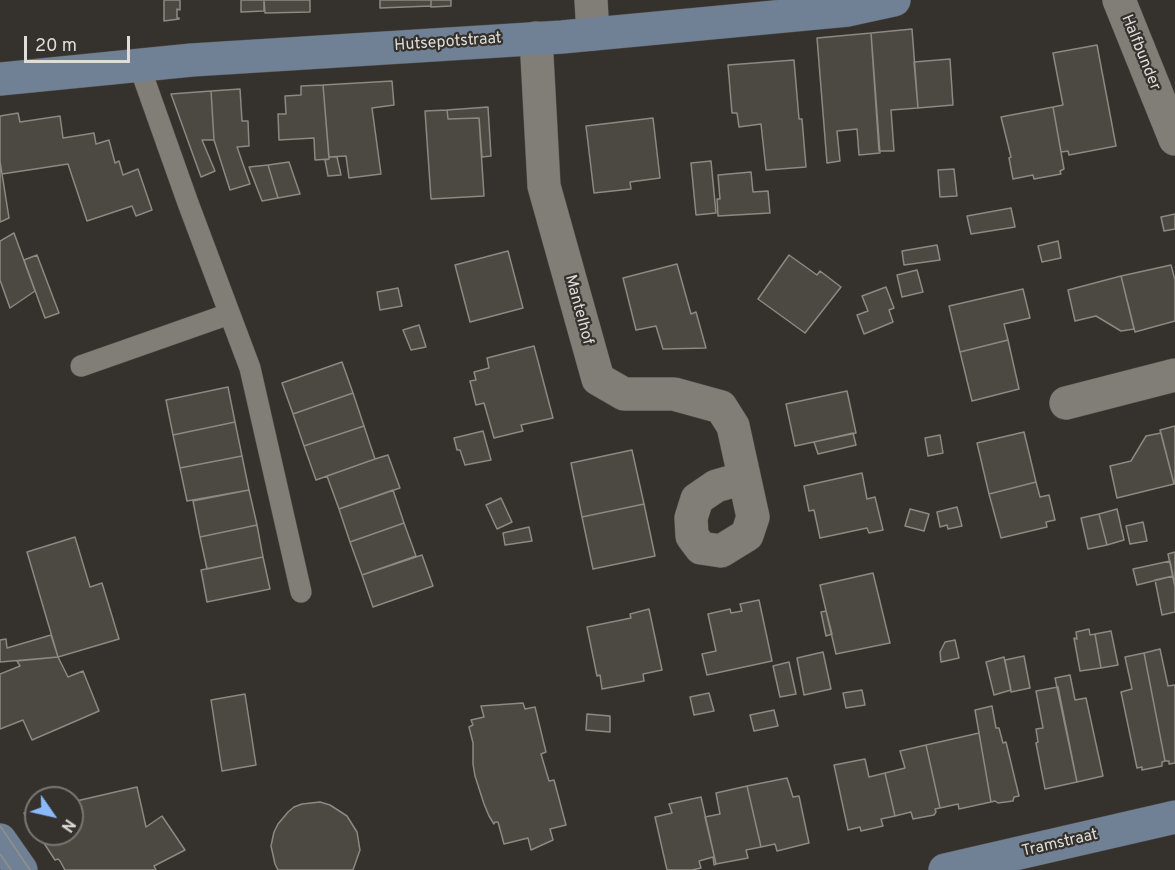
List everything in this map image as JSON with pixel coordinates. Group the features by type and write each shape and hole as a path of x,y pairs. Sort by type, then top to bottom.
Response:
{"street":[{"path":"591,0 593,34"},
{"name":"Hutsepotstraat","path":"0,79 192,60 593,34 848,10 894,0"},
{"name":"Halfbunder","path":"1119,0 1175,139"},
{"name":"Mantelhof","path":"536,39 544,186 598,379 624,394 674,394 721,407 733,426 744,478"},
{"path":"1066,403 1175,375"},
{"name":"Tramstraat","path":"945,870 1175,817"},
{"path":"0,840 21,870"}],"lane":[{"path":"139,65 250,368 301,592"},
{"path":"81,366 229,314"}],"building":[{"path":"164,0 180,0 180,10 177,9 179,19 164,21"},
{"path":"241,0 264,0 264,11 241,12"},
{"path":"264,0 310,0 310,12 265,13"},
{"path":"380,0 431,0 431,6 380,8"},
{"path":"431,0 451,0 451,6 431,7"},
{"path":"912,29 918,108 891,110 894,151 879,151 871,33"},
{"path":"871,33 880,153 859,155 857,129 837,131 840,161 827,163 817,38"},
{"path":"1097,45 1116,146 1069,155 1068,151 1061,152 1053,107 1063,105 1053,53"},
{"path":"950,59 953,105 918,108 914,62"},
{"path":"794,60 806,167 766,170 761,124 739,127 737,113 732,113 728,65"},
{"path":"392,81 394,105 372,108 381,174 349,178 346,156 329,157 323,85"},
{"path":"323,85 329,159 315,160 314,138 279,140 278,114 286,114 285,96 301,95 301,86"},
{"path":"240,89 242,121 248,121 249,146 237,147 250,184 230,190 214,140 211,91"},
{"path":"211,91 214,140 202,140 215,171 201,177 171,94"},
{"path":"488,107 491,156 482,157 479,118 448,119 447,110"},
{"path":"1053,107 1064,169 1060,171 1061,174 1034,179 1033,175 1013,179 1009,158 1011,157 1001,117"},
{"path":"447,110 448,119 479,118 484,196 431,199 425,111"},
{"path":"18,113 20,122 60,116 63,138 94,133 96,144 109,140 115,163 119,161 123,175 138,169 152,210 136,216 132,206 87,221 68,164 2,174 0,116"},
{"path":"653,118 660,178 630,182 631,189 594,193 586,126"},
{"path":"329,157 337,157 341,175 328,176 325,160"},
{"path":"0,161 9,218 0,222"},
{"path":"711,161 716,213 696,215 691,163"},
{"path":"289,162 300,194 278,198 268,165"},
{"path":"268,165 278,198 262,201 249,167"},
{"path":"954,169 957,196 940,197 938,170"},
{"path":"751,172 753,192 768,191 770,213 718,216 717,199 720,199 718,175"},
{"path":"1011,208 1015,227 971,234 967,216"},
{"path":"1175,214 1175,229 1164,231 1161,217"},
{"path":"14,233 35,291 10,308 0,280 0,241"},
{"path":"1058,241 1061,258 1042,262 1038,246"},
{"path":"937,245 940,260 904,265 902,251"},
{"path":"508,251 523,308 470,322 455,265"},
{"path":"37,255 59,313 45,318 24,260"},
{"path":"789,255 817,275 820,271 841,287 805,333 758,299"},
{"path":"677,264 691,314 696,312 706,348 663,349 656,326 636,330 623,278"},
{"path":"1171,265 1175,280 1175,321 1135,332 1121,276"},
{"path":"917,270 923,292 902,297 897,275"},
{"path":"1121,276 1134,329 1121,331 1096,316 1075,321 1068,290"},
{"path":"886,287 894,308 889,310 893,322 864,334 857,315 868,311 862,296"},
{"path":"398,288 402,306 380,310 377,292"},
{"path":"1023,289 1030,318 1004,324 1008,340 960,352 949,306"},
{"path":"419,325 426,347 411,350 403,330"},
{"path":"1008,340 1019,389 972,401 960,352"},
{"path":"534,346 553,418 521,425 523,431 494,438 484,403 476,405 470,381 476,380 474,372 489,368 487,358"},
{"path":"342,362 353,393 293,414 282,383"},
{"path":"228,387 235,422 173,435 166,400"},
{"path":"847,391 856,433 795,446 786,404"},
{"path":"353,393 364,426 304,446 293,414"},
{"path":"235,422 242,456 180,468 173,435"},
{"path":"364,426 375,459 316,480 304,446"},
{"path":"1175,426 1175,484 1174,484 1160,430"},
{"path":"483,431 491,460 465,465 454,438"},
{"path":"1024,432 1036,482 989,494 977,443"},
{"path":"853,433 856,445 818,454 814,442"},
{"path":"1161,433 1174,484 1117,498 1110,466 1131,461 1146,436"},
{"path":"940,435 943,453 928,456 925,438"},
{"path":"632,450 644,504 582,517 571,463"},
{"path":"388,455 400,488 339,509 327,476"},
{"path":"242,456 249,490 187,501 180,468"},
{"path":"862,473 867,499 875,497 883,530 869,533 867,528 820,538 814,510 809,511 804,486"},
{"path":"1036,482 1040,497 1049,495 1055,520 1046,522 1047,527 1001,538 989,494"},
{"path":"249,490 257,525 200,537 193,501"},
{"path":"393,490 404,523 350,542 339,509"},
{"path":"501,498 512,522 497,529 486,505"},
{"path":"644,504 655,556 593,569 582,517"},
{"path":"957,507 962,526 948,529 947,525 940,527 937,512"},
{"path":"910,509 929,514 924,531 905,526"},
{"path":"1117,509 1124,540 1107,545 1099,514"},
{"path":"1099,514 1107,545 1088,549 1081,518"},
{"path":"1143,522 1147,541 1130,544 1126,526"},
{"path":"404,523 416,556 362,575 350,542"},
{"path":"257,525 263,557 207,569 200,537"},
{"path":"529,527 532,541 505,545 503,533"},
{"path":"75,537 90,587 102,583 119,639 58,657 27,552"},
{"path":"1175,552 1175,587 1168,554"},
{"path":"422,555 433,586 373,607 362,575"},
{"path":"263,557 270,589 207,602 201,570"},
{"path":"1170,561 1173,576 1137,585 1133,569"},
{"path":"873,573 890,643 836,654 820,585"},
{"path":"1173,576 1175,612 1162,615 1155,580"},
{"path":"759,600 772,661 707,675 702,654 716,651 708,614 730,609 731,613 742,611 740,604"},
{"path":"649,609 662,670 643,674 644,681 602,689 600,675 597,676 587,627 631,618 630,614"},
{"path":"826,611 832,634 826,636 821,612"},
{"path":"1089,629 1090,635 1095,634 1101,668 1080,671 1074,638 1077,639 1076,632"},
{"path":"1111,631 1118,665 1101,668 1095,634"},
{"path":"51,635 58,657 0,662 0,640 6,639 7,648"},
{"path":"955,640 959,658 941,662 940,652 945,642"},
{"path":"1160,649 1168,686 1175,685 1175,763 1169,764 1169,761 1165,761 1144,653"},
{"path":"823,652 831,689 804,695 797,658"},
{"path":"1144,653 1165,761 1162,762 1162,766 1142,770 1142,767 1137,768 1121,692 1132,689 1125,657"},
{"path":"1024,656 1030,688 1011,692 1005,660"},
{"path":"58,657 68,677 83,671 99,711 32,740 23,720 0,729 0,674 20,666 17,661"},
{"path":"1004,657 1011,690 994,695 986,662"},
{"path":"789,662 796,694 780,697 773,666"},
{"path":"1070,675 1075,700 1086,698 1103,776 1077,782 1055,678"},
{"path":"1058,687 1077,782 1045,789 1036,743 1038,742 1036,729 1043,728 1036,691"},
{"path":"862,690 865,705 846,708 843,693"},
{"path":"709,693 714,711 694,715 690,697"},
{"path":"245,694 256,765 222,771 211,700"},
{"path":"523,703 525,709 535,707 546,752 541,754 549,781 554,780 566,825 550,829 553,840 531,850 528,838 504,844 498,822 494,824 489,816 475,776 473,743 469,727 473,725 471,720 484,717 481,706"},
{"path":"992,706 996,728 999,728 1003,743 1006,742 1019,796 1014,797 1013,801 991,802 975,710"},
{"path":"774,710 778,726 754,731 750,715"},
{"path":"587,714 610,716 610,732 586,730"},
{"path":"979,733 991,802 959,809 958,804 940,808 926,745"},
{"path":"926,745 940,808 935,809 934,815 913,819 911,812 895,816 885,773 905,768 900,751"},
{"path":"865,759 869,777 885,773 895,816 881,819 883,826 861,831 860,827 848,830 834,765"},
{"path":"787,778 793,797 799,796 809,843 777,851 775,844 761,847 747,786"},
{"path":"747,786 761,847 746,850 748,858 716,864 705,817 720,814 716,793"},
{"path":"137,787 146,827 162,816 185,850 154,866 156,870 65,870 46,846 84,846 84,799"},
{"path":"701,797 716,864 714,865 713,857 699,861 701,868 667,870 655,817 672,813 669,804"},
{"path":"320,802 330,805 347,816 357,832 360,850 353,870 278,870 271,846 278,824 294,807"}],"tram line":[{"path":"0,826 30,870"},
{"path":"0,854 11,870"}]}
